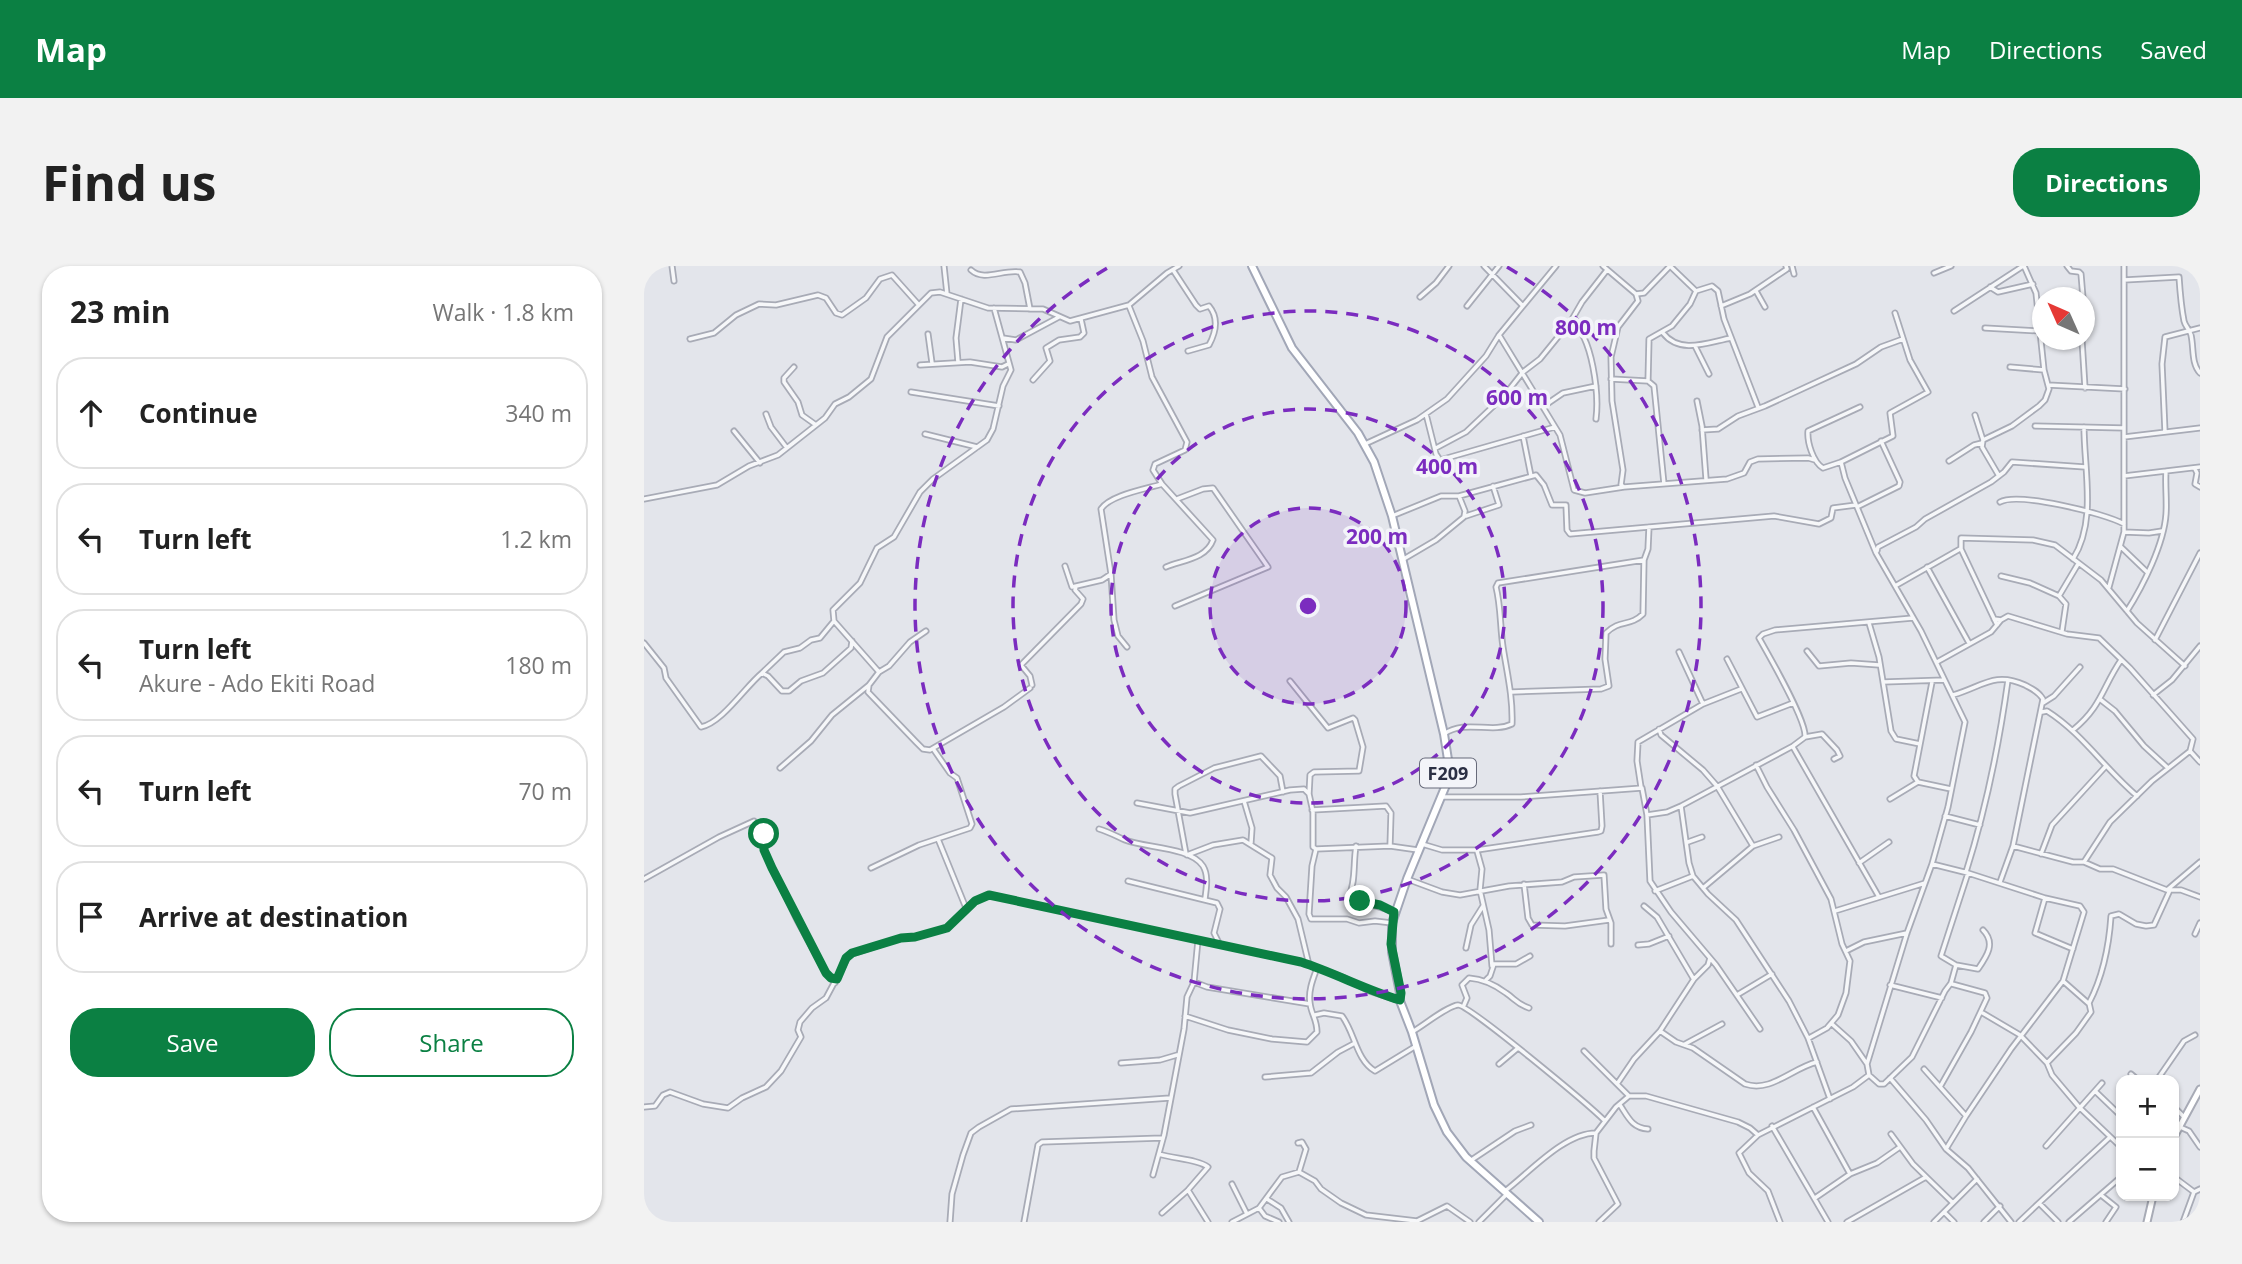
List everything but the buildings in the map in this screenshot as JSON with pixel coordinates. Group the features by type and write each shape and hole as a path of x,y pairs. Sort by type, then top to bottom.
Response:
{"main road":[{"name":"F209","path":"1252,266 1299,359 1365,444 1374,461 1392,516 1444,734 1450,766 1442,797 1407,879 1392,923 1391,944 1400,1000 1434,1105 1458,1149 1539,1222"}],"street":[{"path":"672,266 674,281"},
{"path":"944,266 947,294"},
{"path":"644,499 710,487 725,482 749,466 778,455 825,418 835,404 849,397 871,379 887,337 934,291 980,306 1042,309 1070,321 1129,305 1179,266"},
{"path":"1420,297 1436,283 1449,266"},
{"path":"1484,266 1523,306"},
{"path":"1467,306 1499,266"},
{"path":"1365,444 1426,414 1447,398 1486,356 1499,335 1556,266"},
{"path":"1636,294 1644,292 1670,266 1696,291"},
{"path":"1721,306 1756,291 1787,269 1786,266"},
{"path":"1792,266 1794,274"},
{"path":"1934,273 1951,266"},
{"path":"1954,311 2024,266 2033,287"},
{"path":"2067,266 2071,271 2081,274 2082,287"},
{"path":"2109,587 2124,532 2124,266"},
{"path":"1436,449 1466,432 1504,396 1523,372 1540,359 1571,321 1605,268 1636,294 1638,301 1618,327 1611,357 1612,401 1624,487"},
{"path":"971,270 982,276 1020,272 1030,309"},
{"path":"1173,270 1200,309 1209,306 1212,308 1216,323 1216,332 1209,345 1188,351"},
{"path":"690,339 714,332 736,315 760,304 776,305 818,295 826,298 836,313 842,315 866,298 880,279 892,275 918,304"},
{"path":"2124,279 2179,277 2179,294 2185,325 2191,333 2195,365 2200,373"},
{"path":"1990,287 1998,292 2032,284"},
{"path":"1648,381 1649,339 1663,333 1690,304 1696,291 1712,286 1716,288 1731,338 1758,407"},
{"path":"1756,291 1765,307"},
{"path":"958,362 956,338 961,299"},
{"path":"1129,305 1143,341 1152,377 1187,443 1185,450 1153,467 1161,484 1213,540 1209,550 1166,567"},
{"path":"879,672 834,621 832,615 836,605 860,583 877,548 894,537 918,495 933,480 979,447 992,433 1006,379 1011,370 994,308"},
{"path":"1860,407 1808,431 1807,437 1815,460 1823,468 1841,462 1895,434 1891,413 1927,392 1909,360 1895,313"},
{"path":"1003,338 1016,340 1059,317"},
{"path":"1033,380 1050,361 1046,348 1059,340 1084,333 1081,319"},
{"path":"1571,321 1578,328 1588,348 1597,386 1596,419"},
{"path":"1985,328 2032,331"},
{"path":"2165,432 2162,364 2164,341 2169,334 2200,328"},
{"path":"1663,333 1681,345 1695,346 1731,338"},
{"path":"928,334 932,363"},
{"path":"1499,335 1555,427 1566,453 1574,490 1585,493 1624,487 1727,479 1744,473 1750,462 1758,459 1815,460"},
{"path":"1702,430 1718,429 1732,419 1758,407 1765,407 1856,364 1881,347 1903,338"},
{"path":"1695,346 1709,374"},
{"path":"1950,461 1974,445 2012,426 2045,400 2048,385 2042,350"},
{"path":"2083,350 2085,388"},
{"path":"920,365 958,362 1002,367 1008,365"},
{"path":"794,367 784,378 784,382 798,402 802,415 816,426"},
{"path":"2010,367 2044,370"},
{"path":"1611,379 1648,381 1654,386 1664,484"},
{"path":"2048,385 2124,389"},
{"path":"1544,406 1563,393 1597,386"},
{"path":"911,392 999,406"},
{"path":"1697,401 1706,479"},
{"path":"766,414 769,424 787,448"},
{"path":"1426,414 1438,458 1444,460 1478,447 1555,427"},
{"path":"1975,415 1982,442 1999,477"},
{"path":"2035,426 2124,428"},
{"path":"2073,559 2078,551 2087,510 2084,428"},
{"path":"2124,437 2200,428"},
{"path":"734,431 760,463"},
{"path":"925,434 979,447"},
{"path":"1523,436 1531,476"},
{"path":"1392,516 1441,496 1459,495 1536,475 1540,478 1552,505 1566,506 1569,534 1774,516 1819,524 1831,518 1833,508 1856,506 1899,486 1900,482 1881,441"},
{"path":"1841,462 1876,553 1937,662 1965,722 1932,864 1890,985 1867,1064"},
{"path":"1876,553 1878,547 1999,477 2012,462 2085,467"},
{"path":"2124,476 2197,468 2195,484 2200,487"},
{"path":"2127,611 2136,598 2162,531 2166,515 2166,471"},
{"path":"1127,647 1117,633 1112,606 1111,574 1102,506 1130,493 1161,484"},
{"path":"1402,560 1436,540 1464,517 1499,505 1493,486"},
{"path":"1175,606 1268,567 1213,488 1177,499"},
{"path":"1459,495 1465,511 1464,517"},
{"path":"2000,502 2013,499 2087,510 2124,524"},
{"path":"1512,692 1601,689 1609,686 1605,659 1606,633 1614,625 1636,621 1643,614 1644,560 1648,549 1649,527"},
{"path":"2124,532 2162,531"},
{"path":"1997,625 1961,549 1960,539 1964,537 2033,540 2055,545 2109,587 2127,611 2185,666"},
{"path":"2121,547 2147,572"},
{"path":"1895,586 1961,549"},
{"path":"2155,640 2200,553"},
{"path":"1444,734 1456,727 1505,727 1512,724 1512,692 1496,587 1499,583 1644,560"},
{"path":"2060,596 2078,564"},
{"path":"1065,566 1070,585 1076,587 1102,580 1111,574"},
{"path":"1927,567 1969,643"},
{"path":"2001,576 2030,583 2060,596 2066,604 2062,631"},
{"path":"869,685 868,692 923,749 933,749 1004,707 1031,686 1030,676 1021,665 1081,604 1083,599 1075,590 1076,587"},
{"path":"1937,662 1990,632 2008,616 2081,637 2096,636 2105,642 2191,736 2193,743 2190,751 2137,796 2105,829 2084,862"},
{"path":"1805,737 1805,730 1793,703 1759,638 1774,630 1913,618"},
{"path":"1994,620 2001,620"},
{"path":"644,643 664,668 666,678 701,727 707,726 786,651 800,648 811,640 820,638 834,621"},
{"path":"1869,623 1875,639 1893,737 1920,744"},
{"path":"780,768 811,741 832,715 869,685 879,672 926,631"},
{"path":"762,673 782,691 789,691 801,681 823,673 851,648 852,641"},
{"path":"2153,695 2172,680 2200,646"},
{"path":"1807,651 1819,666 1879,664"},
{"path":"1679,652 1703,704"},
{"path":"1727,659 1757,717 1793,703"},
{"path":"2073,730 2101,700 2121,660"},
{"path":"2043,703 2081,667"},
{"path":"1953,695 1990,680 2009,679 2034,689 2041,696 2043,703 2013,846 2000,882"},
{"path":"1983,930 1990,936 1991,944 1979,968 1975,970 1956,965 1941,956 1981,825 1996,760 2009,679"},
{"path":"1883,682 1945,680"},
{"path":"1290,681 1328,727 1353,718 1363,747 1359,771 1314,772 1310,775 1312,847 1316,849 1390,846 1477,850 1575,837 1601,831 1600,791"},
{"path":"1918,782 1914,776 1932,682"},
{"path":"1741,689 1703,704 1638,742 1637,761 1647,815 1648,873 1655,891 1716,965 1760,1029"},
{"path":"2101,700 2168,768"},
{"path":"2042,712 2047,711 2073,730 2137,796"},
{"path":"1659,729 1661,735 1703,770 1717,786 1753,846"},
{"path":"1647,815 1667,812 1681,806 1805,737 1822,734 1840,756 1834,759"},
{"path":"1793,746 1880,897"},
{"path":"871,868 897,854 966,831 972,824 957,778 933,749"},
{"path":"2190,751 2200,762"},
{"path":"1187,855 1177,812 1175,789 1179,786 1203,772 1256,756 1264,757 1280,776 1283,792"},
{"path":"1756,765 1802,844 1835,911 1850,961 1841,1011 1832,1024 1808,1038"},
{"path":"2041,854 2052,824 2106,766"},
{"path":"1889,799 1918,782 1951,789"},
{"path":"1442,797 1521,797 1642,788"},
{"path":"1137,803 1190,813 1301,789 1309,794"},
{"path":"1244,801 1252,828 1251,843"},
{"path":"1312,810 1386,806 1391,813 1390,846"},
{"path":"1681,806 1693,876 1736,920 1793,1007 1808,1038 1830,1099"},
{"path":"1945,816 1981,825"},
{"path":"644,879 719,837 754,821 764,834 764,850 797,919 831,978 836,981"},
{"path":"1099,829 1115,833 1124,839 1187,855 1203,868 1206,879 1205,899"},
{"path":"1703,888 1753,846 1779,837"},
{"path":"1688,842 1702,838"},
{"path":"938,839 967,908"},
{"path":"1187,855 1213,845 1243,840 1272,858 1270,875 1298,919 1309,965"},
{"path":"1859,863 1889,842"},
{"path":"1356,846 1352,864 1354,885 1349,896 1354,901 1370,903 1394,912"},
{"path":"2013,846 2073,863 2084,862 2097,869 2113,869 2168,890 2180,890 2200,897"},
{"path":"1316,849 1312,866 1311,919 1392,923"},
{"path":"1477,850 1482,869 1480,890 1492,965 1490,976 1486,980"},
{"path":"2088,1003 2101,979 2109,945 2111,916 2119,914 2143,926 2154,925 2168,890 2200,862"},
{"path":"1932,864 1967,872 2083,908 2063,981 2020,1035 1946,1149"},
{"path":"1407,879 1455,895 1466,895 1480,890 1604,875 1606,909 1611,923 1611,944"},
{"path":"1655,891 1693,876"},
{"path":"1128,881 1205,899 1220,906 1214,933 1220,945"},
{"path":"1835,911 1925,883"},
{"path":"1524,884 1528,918 1532,925 1565,926 1609,920"},
{"path":"644,1107 655,1106 663,1095 670,1092 703,1104 728,1108 766,1087 781,1071 801,1037 798,1030 800,1022 827,998 846,958 852,953 901,938 947,928 983,896 1002,897 1309,965 1345,978 1369,991 1400,1000"},
{"path":"2045,898 2035,933 2073,949"},
{"path":"1466,948 1473,919 1484,904"},
{"path":"1644,906 1657,917 1693,979"},
{"path":"2195,934 2200,923"},
{"path":"1846,951 1873,940 1907,933"},
{"path":"1638,945 1649,944 1669,936"},
{"path":"1153,1175 1170,1098 1187,997 1194,982 1198,940"},
{"path":"1492,965 1516,964 1531,956"},
{"path":"1617,1084 1634,1059 1660,1031 1693,979 1708,965 1710,958"},
{"path":"1708,965 1716,965"},
{"path":"1832,1024 1851,1041 1867,1064 1869,1075 1881,1085 1915,1052 1951,984 1956,965"},
{"path":"1185,1016 1228,1030 1302,1043 1310,1041 1317,1032 1315,1015 1310,1004 1310,990 1317,968"},
{"path":"1737,995 1772,974"},
{"path":"1464,1005 1467,998 1462,988 1469,978 1486,980 1509,995 1514,1002 1529,1008"},
{"path":"2047,1063 2085,1022 2091,1010 2088,1003 2063,981"},
{"path":"1194,982 1207,988 1310,1004"},
{"path":"1940,1087 1987,998 1985,993 1951,984"},
{"path":"1890,985 1942,998"},
{"path":"1412,1032 1455,1005 1464,1005 1496,1032 1514,1042 1605,1121"},
{"path":"1981,1012 2020,1035 2047,1063 2052,1075 2080,1107 2116,1142"},
{"path":"1315,1015 1324,1013 1342,1016 1365,1064 1375,1071 1416,1046"},
{"path":"1685,1044 1722,1024"},
{"path":"1660,1031 1676,1042 1685,1044 1745,1084 1755,1087 1775,1082 1817,1062"},
{"path":"2160,1075 2184,1041 2195,1035"},
{"path":"1265,1077 1311,1073 1338,1052 1355,1043"},
{"path":"1499,1063 1518,1048"},
{"path":"1584,1051 1629,1096"},
{"path":"1121,1063 1160,1060 1177,1055"},
{"path":"1924,1069 1966,1115"},
{"path":"1780,1222 1768,1191 1749,1173 1740,1153 1758,1135 1772,1126 1853,1087 1869,1075"},
{"path":"1890,1078 1946,1149 1977,1179 2011,1222"},
{"path":"2046,1146 2102,1083"},
{"path":"2179,1125 2200,1089"},
{"path":"2095,1091 2116,1111"},
{"path":"1599,1222 1618,1204 1594,1158 1596,1133 1629,1096 1646,1096 1738,1122 1758,1135"},
{"path":"950,1222 952,1194 963,1155 971,1133 979,1127 1011,1110 1170,1098"},
{"path":"1620,1104 1632,1123 1648,1129"},
{"path":"1813,1107 1850,1174"},
{"path":"2179,1112 2184,1117"},
{"path":"1470,1161 1515,1131 1531,1125"},
{"path":"1772,1126 1828,1222"},
{"path":"2179,1127 2185,1128 2200,1147"},
{"path":"1479,1222 1505,1193 1545,1157 1583,1134 1596,1133"},
{"path":"1891,1134 1926,1177 1953,1203"},
{"path":"2019,1222 2110,1137"},
{"path":"1024,1222 1038,1145 1042,1142 1162,1138"},
{"path":"1298,1143 1304,1144 1306,1149 1298,1172"},
{"path":"1815,1198 1850,1174 1877,1163 1900,1147"},
{"path":"1159,1154 1208,1167 1188,1190 1162,1213"},
{"path":"1233,1222 1242,1220 1259,1208 1282,1177 1298,1172 1315,1181 1321,1189 1341,1203 1371,1217 1412,1222 1447,1206 1470,1222"},
{"path":"1847,1222 1926,1177"},
{"path":"1934,1222 1977,1179"},
{"path":"2179,1181 2194,1192"},
{"path":"2069,1222 2116,1182"},
{"path":"1232,1184 1247,1214"},
{"path":"2183,1222 2194,1192 2200,1189"},
{"path":"1188,1190 1208,1222"},
{"path":"2101,1195 2116,1207 2106,1222"},
{"path":"1267,1199 1281,1208 1289,1222"},
{"path":"2147,1222 2152,1201"},
{"path":"2039,1203 2058,1222"},
{"path":"1984,1222 2000,1206"},
{"path":"1259,1208 1265,1216"},
{"path":"1254,1212 1279,1222"},
{"path":"1944,1212 1954,1222"},
{"path":"1367,1222 1371,1217"}],"route":[{"path":"764,834 764,850 797,919 826,973 837,979 846,958 852,953 947,928 975,901 989,895 1301,962 1345,978 1369,991 1400,1000 1391,944 1394,912 1380,905 1360,901"}]}
